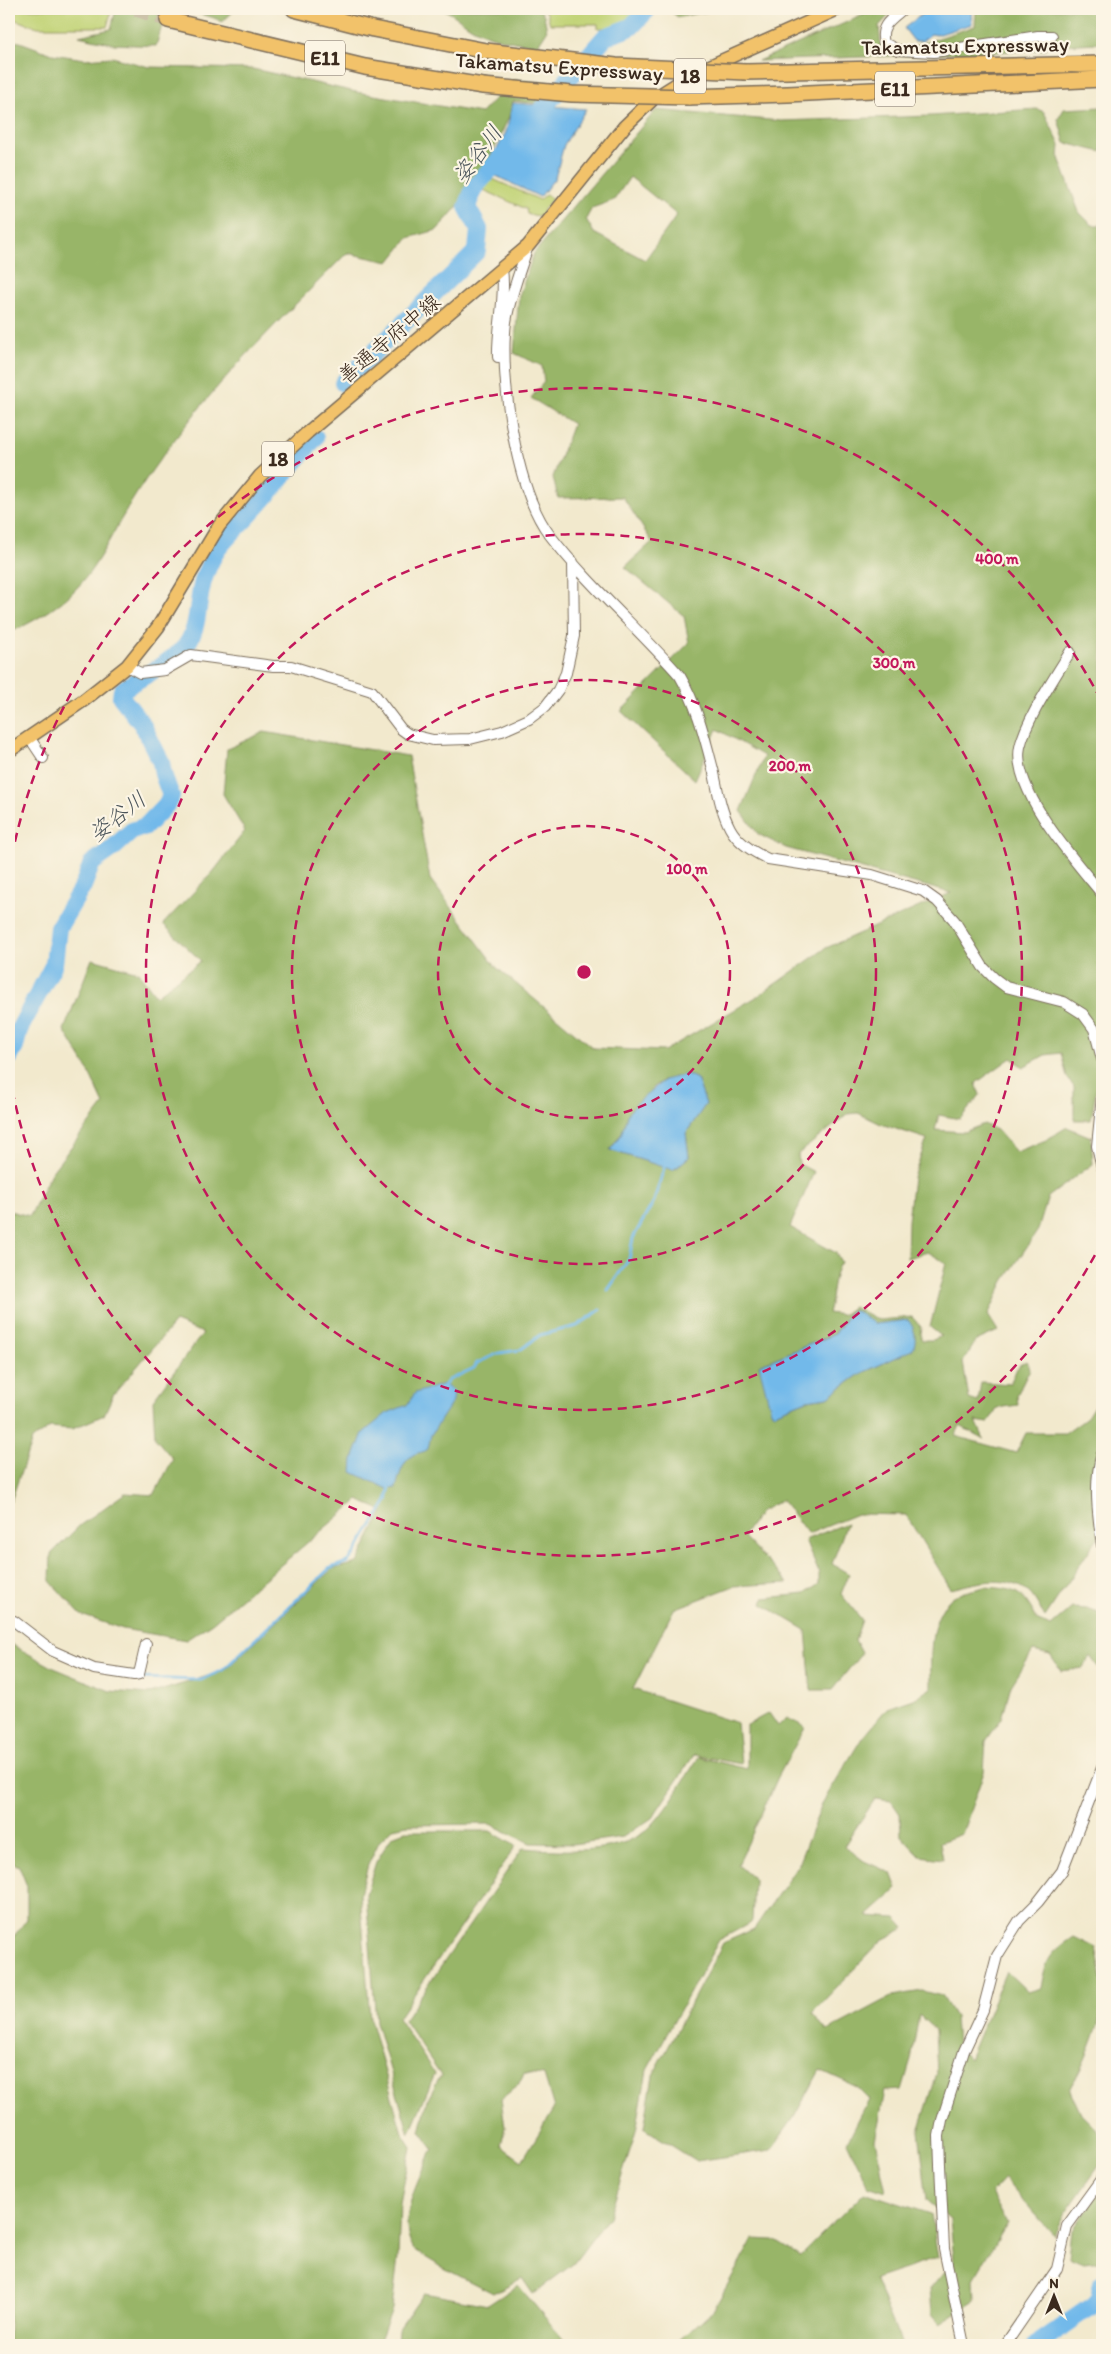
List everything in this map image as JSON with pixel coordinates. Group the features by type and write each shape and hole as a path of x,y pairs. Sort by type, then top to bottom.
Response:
{"highway":[{"name":"Takamatsu Expressway","path":"294,9 373,29 486,51 606,66 746,72 1102,64"},
{"name":"Takamatsu Expressway","path":"168,20 365,67 483,86 572,94 688,97 1102,79"}],"main road":[{"name":"善通寺府中線","path":"9,751 101,688 127,666 158,627 219,526 260,476 308,432 528,246 624,127 665,90 710,66 838,9"}],"street":[{"path":"903,9 884,26 882,31 884,43 898,50 934,52 1038,36 1052,36"},
{"path":"528,246 510,300 506,324 506,385 512,425 530,498 548,533 680,676 692,697 702,726 721,806 730,829 752,852 768,859 872,875 923,891 937,901 954,920 983,967 994,978 1006,987 1064,1002 1083,1014 1094,1029 1102,1059"},
{"path":"498,357 497,338 503,294 502,269"},
{"path":"127,666 140,672 165,670 191,655 273,666 291,666 372,691 401,729 416,737 433,740 470,739 502,731 529,719 545,707 566,673 574,636 573,562"},
{"path":"1070,652 1034,714 1020,747 1020,768 1026,788 1044,819 1102,894"},
{"path":"29,738 43,758"},
{"path":"1102,1096 1097,1146 1102,1168"},
{"path":"1102,1454 1098,1470 1098,1508 1102,1545"},
{"path":"9,1621 14,1621 53,1651 94,1669 134,1675 139,1674 146,1644"},
{"path":"964,2345 944,2249 939,2136 942,2120 964,2051 983,2010 998,1956 1019,1921 1055,1882 1062,1871 1102,1768"},
{"path":"1005,2345 1057,2269 1067,2226 1102,2178"}],"green space":[{"path":"9,9 112,9 107,27 38,27 9,18"},
{"path":"116,9 167,9 156,46 114,44 79,36 111,29"},
{"path":"187,9 234,9 234,11 222,22"},
{"path":"441,9 539,9 544,15 547,31 538,45 513,42 474,29"},
{"path":"543,9 644,9 622,28 598,28 598,24 550,24 547,13"},
{"path":"667,9 722,9 678,17"},
{"path":"877,9 895,9 879,26 881,48 915,46 975,26 976,9 1102,9 1102,39 1096,43 1063,45 1051,33 1045,50 758,61"},
{"path":"9,41 20,42 52,54 85,59 112,57 149,67 253,69 356,92 481,113 513,80 558,83 544,104 513,101 509,117 482,174 437,230 408,238 389,262 347,253 304,296 220,383 182,430 139,490 81,584 50,611 9,633"},
{"path":"1102,107 1102,152 1065,143 1058,119 1064,109"},
{"path":"1037,109 1044,112 1060,145 1059,158 1079,212 1092,225 1102,225 1102,1045 1095,1044 1100,1067 1091,1120 1074,1120 1074,1087 1067,1077 1061,1053 1045,1055 1023,1067 1011,1058 976,1083 980,1095 960,1119 939,1115 935,1130 964,1132 984,1124 997,1130 1016,1152 1046,1140 1067,1127 1091,1137 1093,1164 1048,1197 1038,1230 1004,1281 988,1315 998,1331 976,1341 963,1362 969,1399 978,1402 981,1382 1010,1384 1018,1366 1026,1361 1030,1369 1017,1395 1018,1405 997,1408 988,1423 976,1421 984,1439 960,1426 955,1436 1016,1453 1026,1433 1065,1433 1087,1417 1102,1393 1102,1531 1045,1617 1030,1593 1009,1583 989,1581 951,1589 906,1515 857,1514 808,1534 782,1500 761,1511 743,1536 788,1583 734,1586 674,1609 633,1689 737,1723 741,1764 694,1755 652,1818 623,1837 573,1844 530,1843 490,1824 407,1825 393,1828 379,1842 368,1865 360,1894 370,2019 402,2133 411,2147 400,2203 398,2257 392,2309 378,2345 85,2345 67,2336 47,2345 9,2345 9,1943 27,1919 27,1886 19,1866 9,1861 9,1643 54,1668 110,1691 150,1694 224,1671 332,1569 357,1563 383,1511 358,1500 212,1623 186,1640 123,1629 81,1615 50,1581 51,1554 79,1526 125,1493 154,1495 173,1459 155,1438 153,1400 203,1333 175,1322 113,1395 104,1415 72,1429 50,1427 32,1440 11,1501 9,1501 9,1211 30,1216 51,1173 104,1104 86,1066 64,1030 92,959 138,972 156,996 201,961 163,924 213,872 245,831 223,794 227,749 264,732 408,756 430,879 496,967 593,1048 664,1051 758,996 826,948 951,893 786,848 758,834 741,811 764,756 717,729 695,780 621,711 689,643 684,616 625,567 652,542 623,497 558,498 553,477 573,424 531,398 544,382 542,366 514,353 519,296 534,253 656,110 781,121 931,116","holes":["630,177 677,215 645,260 594,233 586,219 592,208 614,200","687,1074 697,1079 706,1104 686,1133 689,1157 673,1170 610,1150 653,1087 664,1080","858,1113 881,1124 927,1139 913,1177 908,1221 907,1258 928,1252 946,1263 930,1327 941,1336 933,1340 922,1340 920,1334 921,1327 912,1317 879,1320 853,1307 842,1315 828,1313 834,1280 841,1262 836,1253 790,1227 814,1172 799,1164 798,1154 848,1114","855,1311 875,1324 904,1320 912,1350 860,1374 828,1397 807,1400 774,1413 759,1365 835,1334 848,1313"]},
{"path":"488,177 540,200 546,194 552,199 539,216 527,214 526,209 479,188"},
{"path":"847,1523 832,1564 849,1574 841,1594 862,1620 855,1640 862,1653 832,1690 811,1690 806,1630 762,1604 764,1598 805,1594 819,1584 819,1573 805,1540"},
{"path":"984,1587 1005,1589 1018,1594 1028,1603 1038,1621 1051,1626 1072,1608 1087,1609 1102,1614 1102,1673 1090,1656 1083,1668 1061,1671 1050,1655 1033,1651 1011,1686 1002,1718 986,1741 984,1772 962,1834 940,1842 943,1859 920,1856 901,1836 900,1814 891,1801 875,1799 844,1846 864,1861 891,1873 897,1889 867,1916 896,1918 905,1928 882,1940 812,2013 827,2031 893,1996 922,1991 942,1996 955,2017 957,2046 969,2059 1006,1971 1028,1992 1041,1988 1050,1957 1074,1937 1096,1948 1103,1999 1100,2017 1085,2060 1070,2090 1081,2114 1102,2135 1102,2162 1064,2215 1054,2235 1004,2179 991,2193 1007,2223 974,2279 975,2301 940,2323 932,2314 930,2288 954,2260 950,2220 927,2200 919,2131 937,2074 935,2030 919,2015 911,2060 902,2090 885,2091 875,2140 886,2192 868,2186 847,2142 869,2099 857,2087 820,2070 793,2119 771,2150 696,2161 644,2128 653,2075 723,1943 754,1929 797,1867 823,1802 862,1738 887,1708 914,1699 931,1688 932,1641 934,1629 943,1607 954,1596"},
{"path":"769,1713 778,1726 787,1718 805,1727 778,1777 738,1865 754,1879 752,1922 719,1940 647,2070 636,2131 609,2217 573,2264 533,2294 522,2278 493,2293 426,2258 413,2247 408,2236 407,2223 412,2197 433,2149 420,2131 428,2099 441,2075 404,2020 523,1848 556,1850 592,1849 626,1842 641,1834 653,1824 666,1808 699,1757 747,1769 747,1725","holes":["524,2073 544,2075 554,2108 522,2161 501,2146 505,2127 501,2099 518,2085"]},
{"path":"405,1831 490,1831 516,1846 398,2018 435,2074 409,2134 376,2022 366,1894 376,1862 392,1836"},
{"path":"1102,2190 1102,2261 1083,2263 1069,2257 1072,2230"},
{"path":"864,2192 931,2214 938,2258 875,2279 902,2345 675,2345 714,2309 753,2239 774,2240 800,2256"},
{"path":"518,2285 568,2345 397,2345 398,2330 424,2293 488,2305"}],"water":[{"path":"929,9 971,9 972,24 937,35 931,34 922,41 914,41 904,28"},
{"path":"513,103 586,109 564,145 555,178 540,197 490,173 484,173 506,132"},
{"path":"687,1074 697,1079 706,1104 686,1133 689,1157 673,1170 610,1150 621,1135 628,1113 637,1103 664,1080"},
{"path":"851,1311 856,1311 875,1324 908,1320 915,1335 915,1343 912,1350 860,1374 828,1397 807,1400 774,1413 771,1411 759,1365 835,1334"},
{"path":"444,1384 454,1392 453,1401 431,1435 428,1449 413,1455 406,1462 396,1488 388,1489 352,1472 353,1459 363,1433 387,1413 407,1405 415,1393"}],"waterway":[{"name":"姿谷川","path":"530,123 605,37 631,27 648,9"},
{"name":"姿谷川","path":"343,383 477,251 479,229 467,207 474,188 502,156"},
{"name":"姿谷川","path":"9,1058 15,1047 19,1030 54,964 58,928 83,886 92,863 112,849 132,831 146,826 167,804 171,796 161,762 142,724 121,697 122,690 182,650 192,634 204,578 217,550 269,493 315,438"},
{"path":"608,1290 629,1259 633,1238 654,1201 665,1165"},
{"path":"443,1387 449,1380 474,1368 477,1363 499,1353 520,1350 540,1335 577,1326 600,1310"},
{"path":"136,1678 201,1680 223,1670 329,1569 347,1562 353,1556 387,1501 390,1486"},
{"path":"9,1626 15,1627"},
{"path":"1036,2345 1092,2306 1099,2297 1102,2284"}],"tunnel":[{"path":"136,9 168,20"}]}
